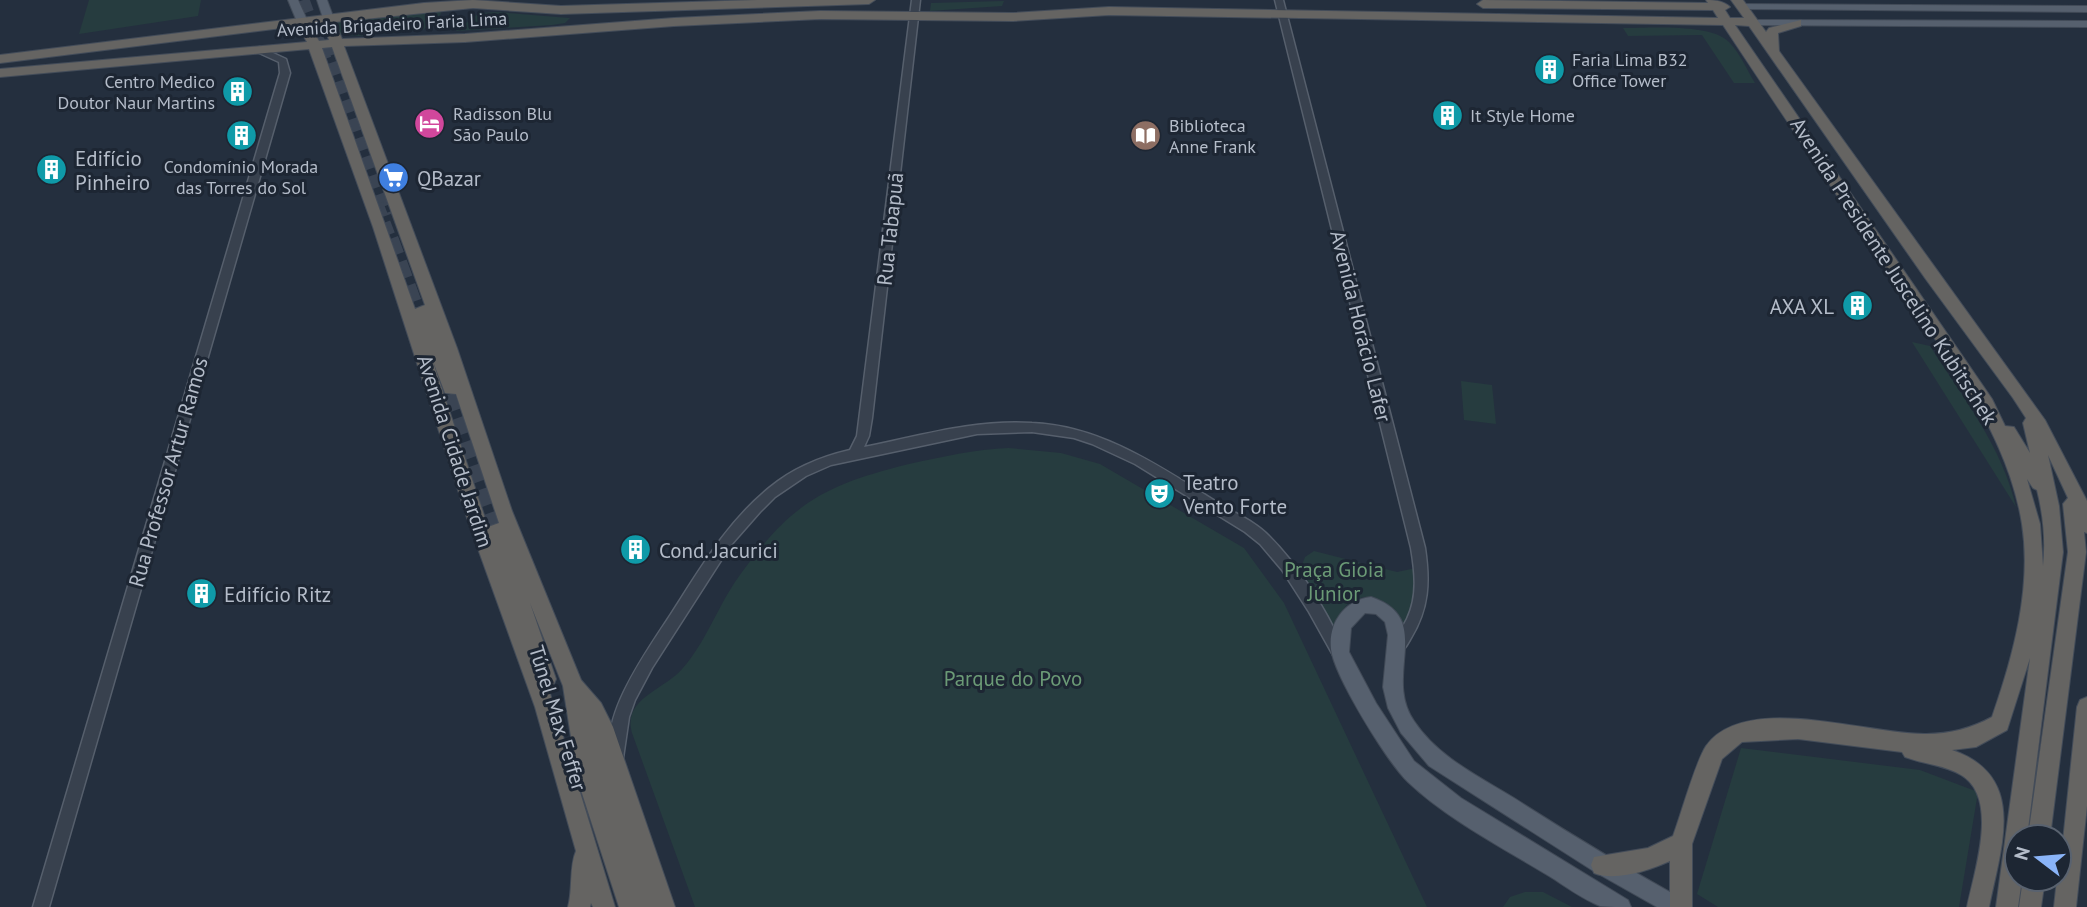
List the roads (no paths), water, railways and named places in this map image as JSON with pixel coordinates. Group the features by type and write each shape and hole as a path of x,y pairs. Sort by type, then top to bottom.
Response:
{"highway":[{"name":"Avenida Brigadeiro Faria Lima","path":"0,70 12,63 44,54 302,22 327,16 473,4 562,10 869,0"},
{"path":"1053,14 1052,5 1059,0"},
{"name":"Avenida Brigadeiro Faria Lima","path":"1171,0 1552,18 1753,22"},
{"path":"1671,6 1692,0"},
{"path":"981,16 1008,11 1023,2"},
{"name":"Avenida Presidente Juscelino Kubitschek","path":"1714,3 1986,404 2015,472 2031,524 2033,552 2019,667 2000,723 1976,737 1957,742 1927,744 1881,741"},
{"name":"Avenida Brigadeiro Faria Lima","path":"0,70 121,63 313,44 686,22 914,14 1053,14 1281,5 1671,6 1739,3"},
{"name":"Avenida Presidente Juscelino Kubitschek","path":"1739,3 2029,409 2066,470 2087,525"},
{"path":"1514,5 1527,17"},
{"path":"1552,18 1544,14 1544,9 1601,5"},
{"name":"Avenida Cidade Jardim","path":"327,16 449,348 499,521 573,686 589,781 630,907"},
{"path":"1678,21 1716,31 1743,45"},
{"name":"Avenida Cidade Jardim","path":"302,22 313,44 367,188 477,521 545,707 604,907"},
{"path":"1773,51 1773,31 1797,23"},
{"path":"121,63 132,50 160,40"},
{"path":"344,66 356,55 384,41"},
{"name":"Túnel Max Feffer","path":"422,310 499,521 615,907"},
{"path":"1986,404 2024,456 2050,506"},
{"path":"2007,907 2054,552 2050,506 2029,409"},
{"path":"2041,823 2077,552 2066,470"},
{"name":"Avenida Cidade Jardim","path":"573,686 594,710 621,778 664,907"},
{"path":"573,686 591,730 646,907"},
{"path":"2065,907 2087,707"},
{"path":"1679,907 1681,844 1714,753 1736,733 1755,729 1798,729 1881,741 1964,765 1989,784 1994,806 1978,907"},
{"path":"1602,865 1649,859 1681,844"},
{"path":"579,907 584,890 585,845"}],"main road":[{"name":"Avenida Cidade Jardim","path":"293,0 302,22"},
{"name":"Avenida Cidade Jardim","path":"322,0 327,16"},
{"name":"Avenida Brigadeiro Faria Lima","path":"1739,3 2087,9"},
{"path":"1899,6 1909,23"},
{"name":"Avenida Brigadeiro Faria Lima","path":"1753,22 2087,24"},
{"path":"1621,907 1527,852 1422,781 1390,745 1340,653 1347,616 1365,603 1380,607 1392,617 1397,648 1392,687 1395,704 1416,741 1452,772 1602,865 1679,907"}],"street":[{"name":"Rua Tabapuã","path":"854,455 863,436 868,407 916,0"},
{"name":"Avenida Horácio Lafer","path":"1281,5 1421,562 1424,596 1417,617 1397,648"},
{"name":"Rua Professor Artur Ramos","path":"41,907 285,73 283,61 261,50"},
{"path":"621,778 616,740 623,712 662,640 716,556 752,512 791,478 826,461 968,431 1013,427 1051,429 1118,450 1263,537 1306,593 1340,653"}],"tunnel":[{"path":"303,0 325,59"},
{"path":"327,43 388,215"},
{"path":"377,204 391,241"},
{"path":"390,239 423,329"},
{"path":"438,372 496,530"}],"place":[{"name":"Faria Lima B32 Office Tower","path":"1549,69"},
{"name":"Centro Medico Doutor Naur Martins","path":"238,91"},
{"name":"It Style Home","path":"1447,115"},
{"name":"Radisson Blu São Paulo","path":"430,123"},
{"name":"Biblioteca Anne Frank","path":"1146,135"},
{"name":"Condomínio Morada das Torres do Sol","path":"241,136"},
{"name":"Edifício Pinheiro","path":"52,170"},
{"name":"QBazar","path":"394,178"},
{"name":"AXA XL","path":"1857,306"},
{"name":"Teatro Vento Forte","path":"1160,494"},
{"name":"Cond. Jacurici","path":"636,550"},
{"name":"Edifício Ritz","path":"201,594"}],"park label":[{"name":"Praça Gioia Júnior","path":"1334,581"},
{"name":"Parque do Povo","path":"1013,678"}]}
